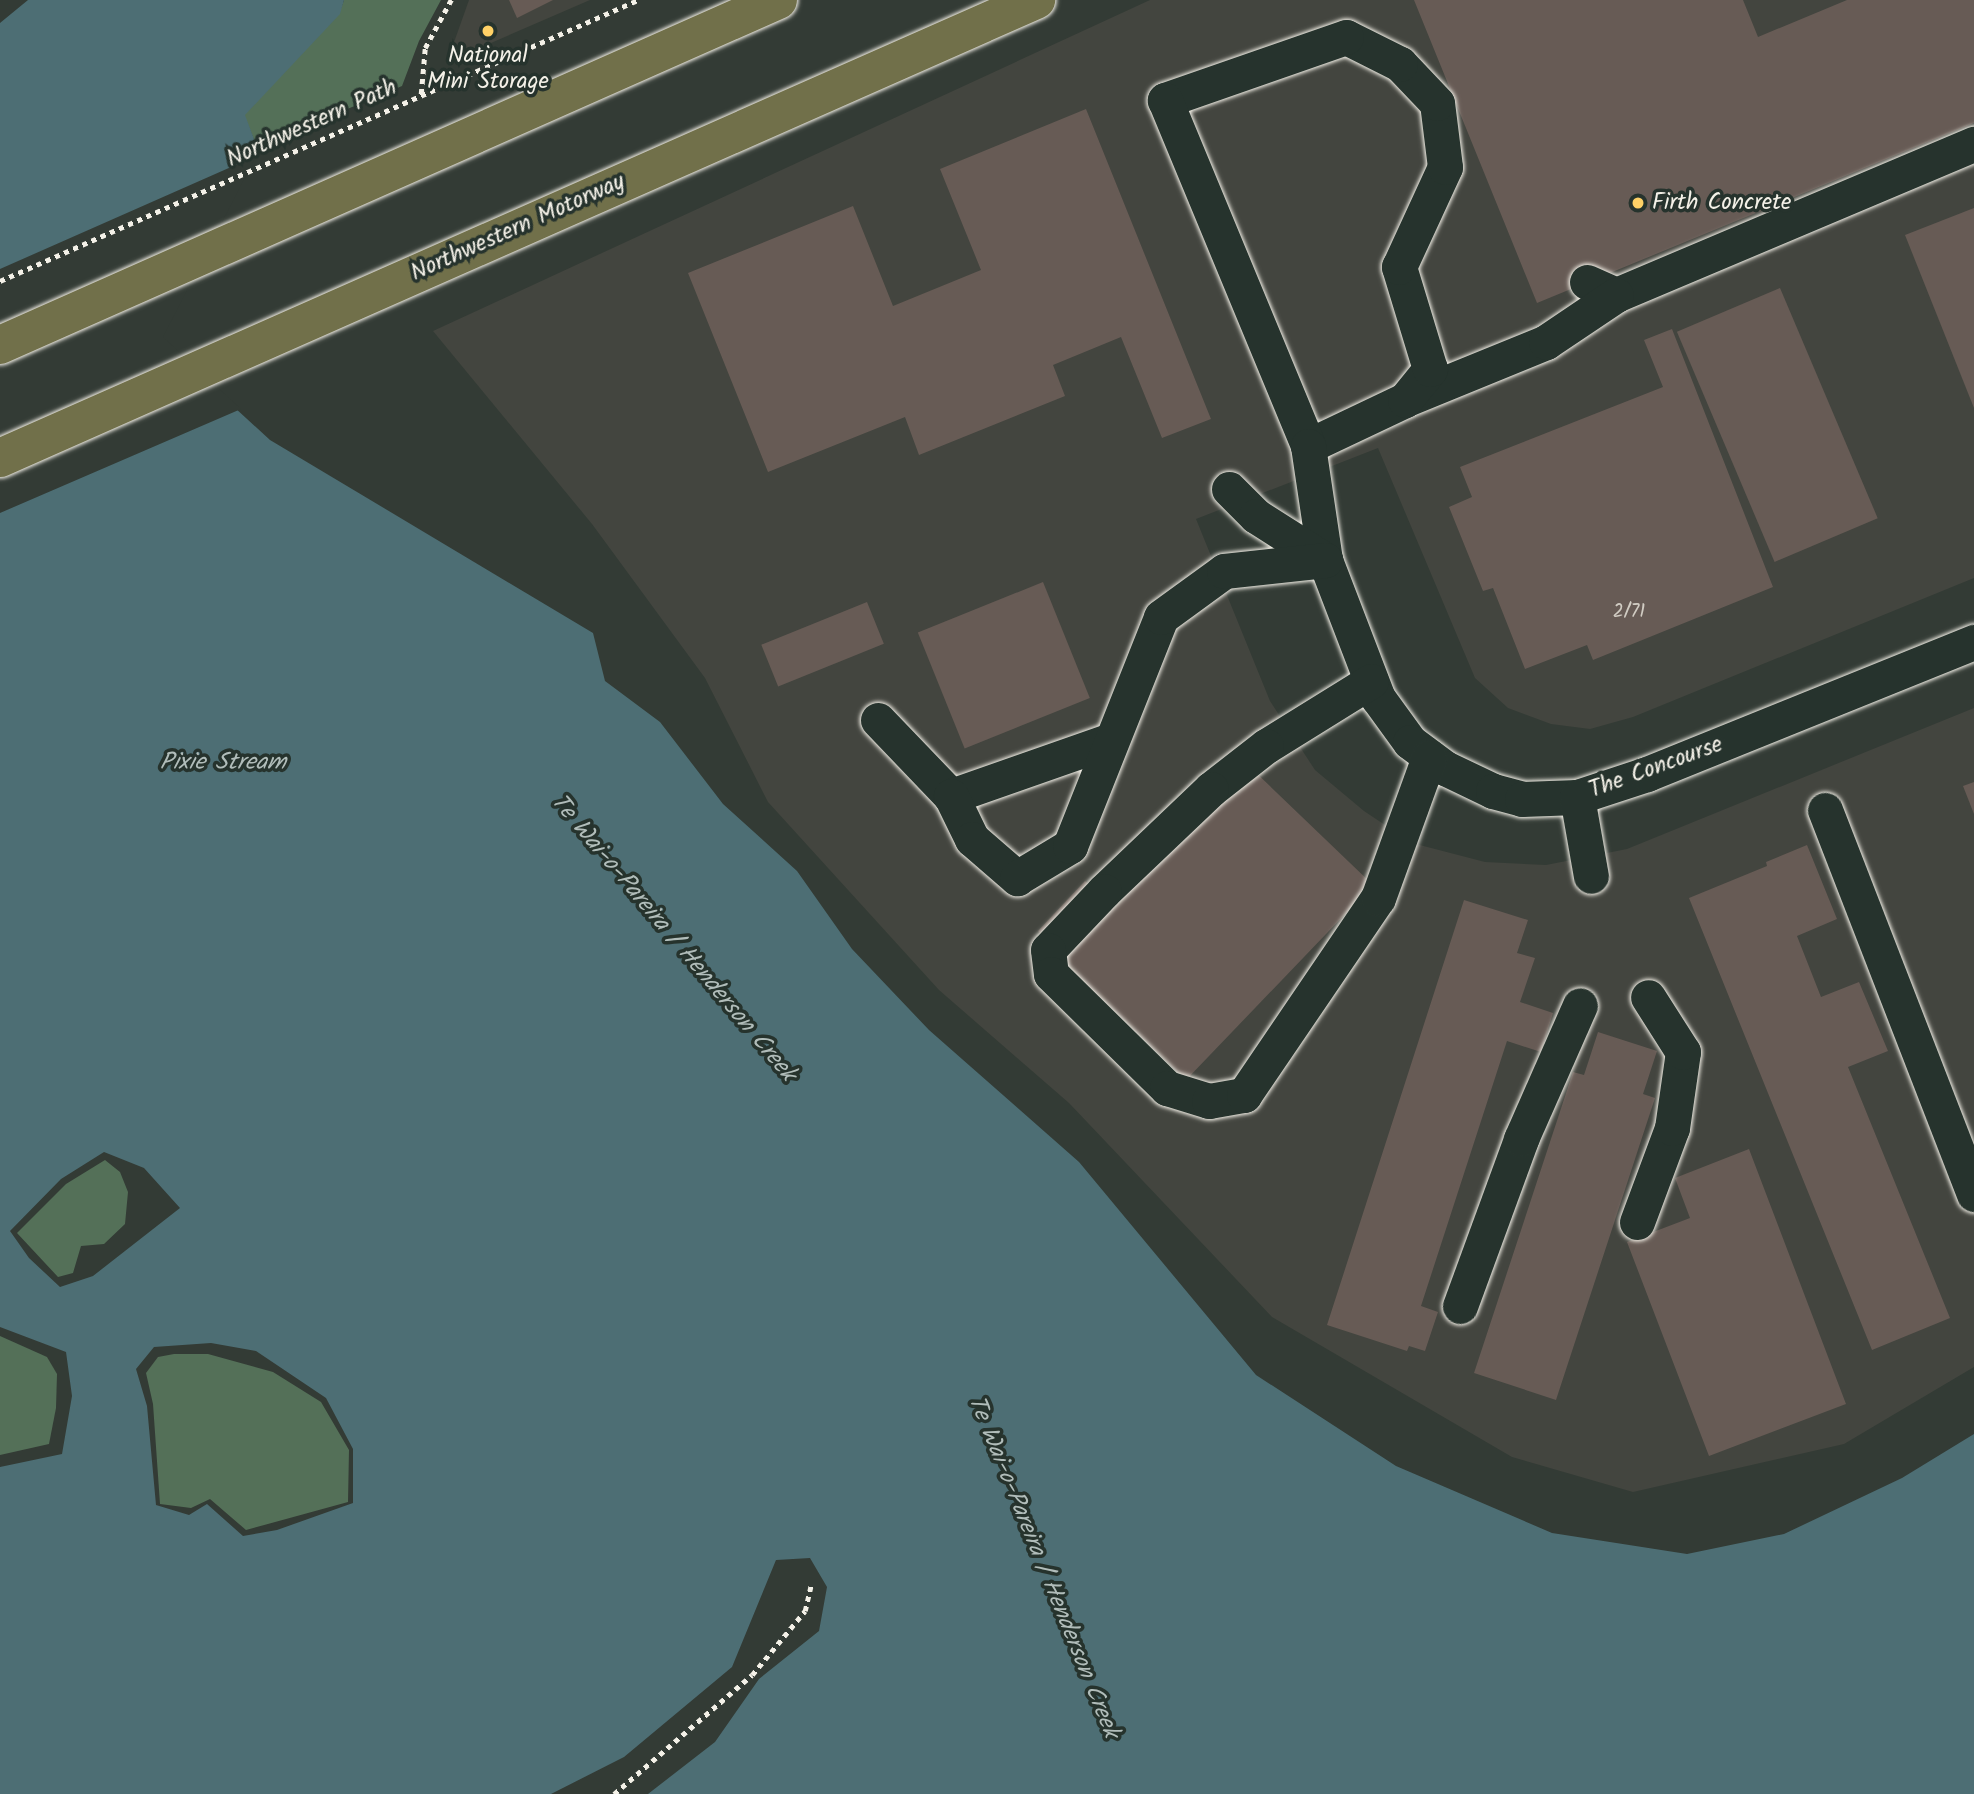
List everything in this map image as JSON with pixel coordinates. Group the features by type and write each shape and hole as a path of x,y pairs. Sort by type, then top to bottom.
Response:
{"highway":[{"path":"0,345 778,0"},
{"name":"Northwestern Motorway","path":"0,458 1036,0"}],"street":[{"name":"The Concourse","path":"1405,400 1430,369 1399,267 1445,167 1437,103 1400,65 1346,37 1165,100 1308,446 1325,560 1371,681 1392,719 1410,742 1429,757 1469,782 1522,799 1577,797 1647,774 1974,642"},
{"path":"1308,446 1405,400 1546,342 1601,289 1974,144"},
{"path":"1229,489 1256,516 1325,560"},
{"path":"878,720 951,796 972,839 1017,878 1070,845 1161,617 1224,571 1325,560"},
{"path":"1371,681 1266,746 1211,789 1094,901 1048,950 1051,974 1167,1088 1209,1101 1244,1095 1378,898 1429,757"},
{"path":"951,796 1111,740"},
{"path":"1577,797 1591,876"},
{"path":"1825,810 1974,1194"},
{"path":"1637,1222 1672,1128 1683,1052 1648,998"},
{"path":"1460,1306 1521,1139 1580,1005"}],"path":[{"path":"421,94 425,48 451,0"},
{"name":"Northwestern Path","path":"0,281 638,0"},
{"path":"614,1794 752,1675 805,1611 811,1584"}],"shaded area":[{"name":"National Mini Storage","path":"469,0 590,0 447,62"},
{"path":"1150,0 1974,0 1974,578 1633,717 1590,729 1551,724 1508,708 1475,678 1378,448 1196,519 1270,701 1315,770 1364,811 1412,843 1485,862 1546,865 1627,849 1974,708 1974,1367 1844,1444 1633,1492 1512,1457 1272,1317 1069,1103 939,990 768,802 705,678 592,524 433,331"}],"green space":[{"path":"344,0 441,0 419,41 402,86 257,147 244,115 339,14"},
{"path":"105,1160 120,1172 128,1192 125,1224 104,1244 81,1246 73,1273 58,1277 17,1233 66,1184"},
{"path":"0,1336 47,1357 57,1374 56,1408 49,1444 0,1455"},
{"path":"208,1354 273,1372 321,1402 349,1450 348,1502 246,1530 210,1499 191,1508 160,1504 153,1404 146,1373 158,1357"}],"water":[{"path":"28,0 344,0 340,14 245,115 257,147 159,338 270,440 593,633 605,681 660,722 723,804 797,871 852,949 929,1030 1079,1162 1256,1375 1396,1466 1552,1533 1687,1554 1784,1534 1902,1478 1974,1434 1974,1794 648,1794 715,1742 759,1679 819,1631 827,1587 810,1558 776,1560 732,1667 624,1757 551,1794 0,1794 0,1467 62,1454 72,1396 66,1352 0,1327 0,23","holes":["104,1152 144,1168 180,1208 93,1276 60,1287 29,1258 10,1231 61,1179","211,1343 256,1351 326,1398 353,1449 353,1503 277,1530 243,1536 207,1504 189,1515 156,1505 147,1406 136,1369 154,1347"]}],"pier":[{"path":"256,156 163,337 241,409 0,513 0,269"}],"building":[{"path":"509,0 553,0 517,18"},
{"name":"Firth Concrete","path":"1414,0 1743,0 1758,37 1847,0 1974,0 1974,123 1537,303"},
{"path":"1086,109 1211,419 1162,438 1121,337 1053,365 1065,396 919,455 905,417 768,472 688,273 853,206 893,306 981,270 940,169"},
{"path":"1974,208 1974,408 1905,235"},
{"path":"1780,288 1878,518 1775,562 1677,332"},
{"path":"1672,329 1773,587 1593,660 1587,645 1525,669 1493,588 1483,591 1449,507 1472,497 1460,467 1663,387 1644,340"},
{"path":"1043,582 1090,698 965,748 918,633"},
{"path":"867,602 884,644 778,686 761,645"},
{"path":"1249,766 1373,885 1186,1080 1064,963 1068,959 1038,931 1085,881 1114,908"},
{"path":"1974,782 1974,814 1963,786"},
{"path":"1807,845 1837,919 1797,936 1821,997 1859,982 1888,1051 1848,1067 1950,1318 1872,1350 1689,898 1767,866 1766,862"},
{"path":"1464,900 1528,920 1517,953 1535,958 1520,1002 1553,1013 1541,1052 1507,1041 1421,1306 1438,1312 1425,1351 1409,1346 1407,1351 1327,1325"},
{"path":"1598,1032 1657,1051 1643,1094 1655,1098 1556,1400 1474,1373 1573,1072 1584,1075"},
{"path":"1749,1149 1846,1404 1709,1456 1627,1242 1690,1218 1675,1178"}],"place":[{"name":"National Mini Storage","path":"488,31"},
{"name":"Firth Concrete","path":"1638,203"}],"water label":[{"name":"Pixie Stream","path":"223,763"},
{"name":"Te Wai-o-Pareira / Henderson Creek","path":"673,938"},
{"name":"Te Wai-o-Pareira / Henderson Creek","path":"1043,1567"}]}
